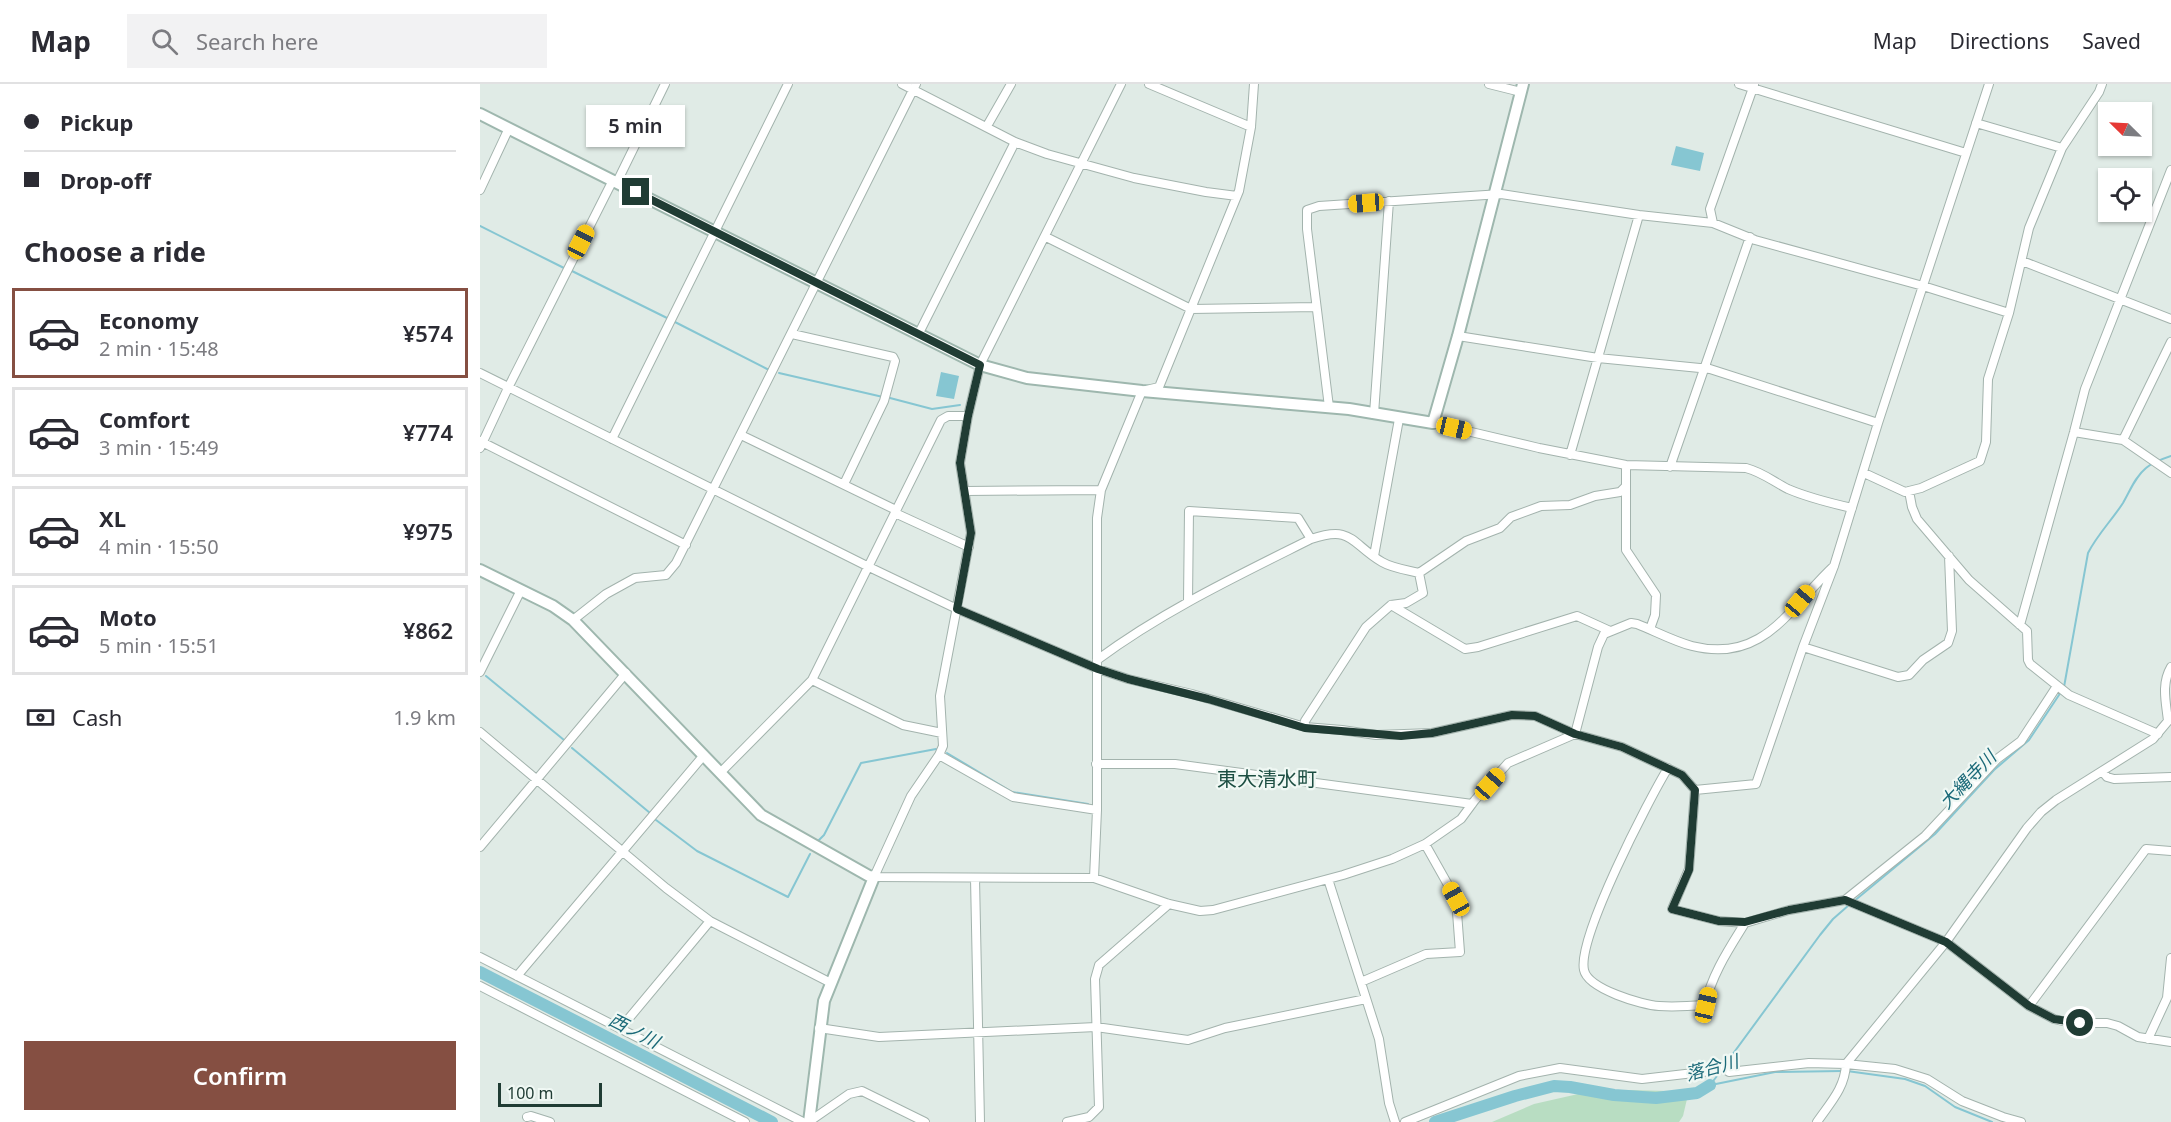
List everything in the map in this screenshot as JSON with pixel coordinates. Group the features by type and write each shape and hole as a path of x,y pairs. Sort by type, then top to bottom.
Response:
{"street":[{"path":"654,84 664,86 481,444 686,545"},
{"path":"612,439 788,84"},
{"path":"902,84 915,87 1015,142 1047,154 1134,178 1237,196"},
{"path":"987,126 1011,84"},
{"path":"807,1122 824,1001 874,877 911,796 943,746 940,696 971,533 960,463 980,365 1121,84"},
{"path":"1149,84 1251,127"},
{"path":"1142,391 1159,387 1237,196 1251,127 1254,84"},
{"path":"1433,423 1458,336 1522,88 1490,84"},
{"path":"1739,84 1754,86 1966,153"},
{"path":"1695,790 1756,784 1803,647 1834,566 1878,423 1989,84"},
{"path":"1864,473 1905,492 1921,488 1980,461 1986,442 1988,379 2009,313 2029,228 2062,148 2102,84"},
{"path":"1713,223 1710,209 1754,86"},
{"path":"573,620 606,594 636,579 666,575 676,563 915,87"},
{"path":"480,114 980,365 1027,378 1142,391 1329,407 1433,423 1570,455 1626,465 1746,468 1805,496 1852,508"},
{"path":"1976,123 2062,148"},
{"path":"480,190 509,129"},
{"path":"918,335 1015,142"},
{"path":"2020,625 2085,389 2171,170"},
{"path":"1329,407 1316,307 1307,210 1319,206 1495,194 1638,215 1713,223 1750,237 2009,313"},
{"path":"1374,414 1389,201"},
{"path":"1570,455 1638,215"},
{"path":"1046,237 1191,309 1316,307"},
{"path":"1670,467 1750,237"},
{"path":"2022,261 2171,319"},
{"path":"792,334 893,357 895,361 884,401 844,484"},
{"path":"1458,336 1598,358 1710,369 1878,423"},
{"path":"2123,440 2171,342"},
{"path":"480,373 957,609 1098,669 1128,679 1203,697 1305,728 1401,736 1432,733 1525,714 1535,716 1575,734 1622,747 1682,775 1695,790 1689,870 1672,909 1725,922 1745,922 1789,910 1849,902 1946,942 2029,1006 2054,1019 2071,1023 2108,1023 2148,1039 2171,1042"},
{"path":"1094,878 1097,810 1097,518 1101,490 1142,391"},
{"path":"720,773 812,680 941,420 948,416 968,416"},
{"path":"1374,556 1399,419"},
{"path":"2074,432 2123,440 2171,473"},
{"path":"741,435 969,547"},
{"path":"1626,465 1626,549 1656,595 1655,615 1650,629"},
{"path":"1419,573 1466,541 1500,528 1510,517 1541,506 1569,505 1595,496 1620,492 1625,487"},
{"path":"965,491 1101,490"},
{"path":"1909,491 1917,519 1969,580 2027,631 2030,664 2061,688 2092,706 2158,734"},
{"path":"1188,601 1189,511 1299,518 1311,539"},
{"path":"1097,660 1131,635 1188,601 1311,539 1330,533 1342,534 1383,562 1419,573"},
{"path":"1803,647 1898,677 1909,675 1923,660 1948,643 1951,638 1953,631 1949,556"},
{"path":"480,570 562,612 573,620 768,820 869,876 1094,878 1169,904 1200,911 1212,910 1328,879 1392,859 1425,844 1461,819 1512,760 1544,749 1575,734 1598,647 1604,634 1631,623 1691,646 1718,650 1746,646 1762,638 1834,566"},
{"path":"1305,728 1305,721 1366,627 1391,605 1406,603 1423,593 1419,573"},
{"path":"480,672 521,590"},
{"path":"1391,605 1465,649 1577,616 1610,632"},
{"path":"1817,1122 1842,1087 1846,1064 1946,942 2034,820 2056,800 2158,734 2168,721 2164,686 2171,667"},
{"path":"480,847 626,673"},
{"path":"812,680 903,725 942,733"},
{"path":"1849,902 1924,836 1997,759 2021,741 2061,688"},
{"path":"480,732 666,888 711,921 831,983"},
{"path":"517,976 704,755"},
{"path":"939,755 1013,797 1097,810"},
{"path":"1096,764 1175,764 1472,804"},
{"path":"1668,768 1640,816 1600,908 1584,949 1584,970 1589,980 1630,1000 1658,1006 1706,1005 1709,988 1722,960 1745,922"},
{"path":"2102,771 2107,777 2114,779 2171,777"},
{"path":"1361,982 1426,954 1460,952 1456,899 1425,844"},
{"path":"2029,1006 2146,849 2171,851"},
{"path":"975,878 980,1122"},
{"path":"1328,879 1379,1039 1389,1103 1395,1122"},
{"path":"1067,1122 1089,1117 1100,1107 1095,979 1099,964 1169,904"},
{"path":"620,1029 711,921"},
{"path":"480,957 807,1122"},
{"path":"2148,1039 2168,998 2171,958"},
{"path":"480,986 745,1122"},
{"path":"819,1028 879,1037 1096,1027 1188,1040 1226,1028 1366,999"},
{"path":"1405,1122 1519,1076 1560,1068 1642,1080 1711,1071 1718,1065 1724,1069 1846,1064 1908,1072 1927,1079 1962,1101 2021,1122"},
{"path":"807,1122 849,1094 862,1091 925,1122"},
{"path":"527,1117 531,1116 550,1122"}],"green space":[{"path":"1669,1091 1687,1099 1683,1116 1679,1122 1492,1122 1534,1104 1587,1092"}],"water":[{"path":"1676,146 1704,153 1700,171 1671,165"},
{"path":"941,372 959,376 954,399 936,396"}],"waterway":[{"path":"480,226 564,268"},
{"path":"572,271 667,318"},
{"path":"673,321 769,370"},
{"path":"779,373 883,397"},
{"path":"890,398 932,409 960,405"},
{"name":"大縄寺川","path":"2064,687 2088,553 2142,472 2155,462 2171,456"},
{"path":"486,676 564,740"},
{"name":"大縄寺川","path":"1853,902 1935,834 1994,770 2029,740 2061,692"},
{"path":"572,748 650,813"},
{"path":"819,840 824,835 861,763 936,749"},
{"path":"947,753 1012,792 1088,804"},
{"path":"656,820 697,851 788,897 810,854"},
{"name":"大縄寺川","path":"1724,1066 1820,935 1849,905"},
{"name":"西ノ川","path":"480,972 772,1122"},
{"name":"大縄寺川","path":"1710,1085 1721,1071"},
{"name":"落合川","path":"1711,1085 1775,1072 1842,1071"},
{"name":"落合川","path":"1847,1071 1905,1079 1925,1086 1955,1107 1992,1122"},
{"name":"落合川","path":"1435,1122 1554,1086 1614,1095 1656,1098 1697,1093 1710,1085"}],"district":[{"name":"東大清水町","path":"1267,779"}],"route":[{"path":"636,192 980,365 960,463 971,533 957,609 1012,630 1098,669 1305,728 1401,736 1432,733 1525,714 1535,716 1575,734 1622,747 1682,775 1695,790 1689,870 1672,909 1732,923 1845,900 1946,942 2029,1006 2054,1019 2080,1023"}]}
